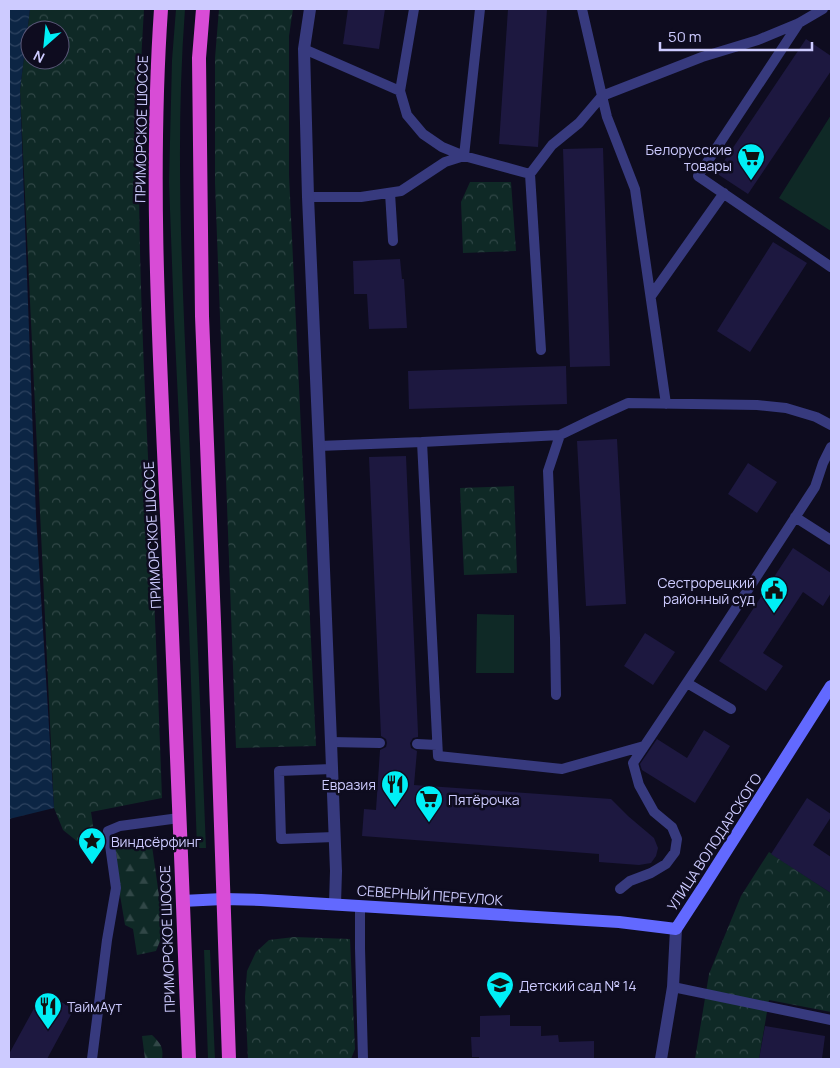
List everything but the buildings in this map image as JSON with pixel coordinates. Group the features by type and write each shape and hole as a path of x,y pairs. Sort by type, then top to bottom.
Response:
{"highway":[{"name":"ПРИМОРСКОЕ ШОССЕ","path":"161,9 158,60 156,182 158,310 189,1059"},
{"path":"203,9 199,58 202,316 229,1059"}],"main road":[{"name":"УЛИЦА ВОЛОДАРСКОГО","path":"676,929 831,686"},
{"name":"СЕВЕРНЫЙ ПЕРЕУЛОК","path":"182,901 223,899 335,904 619,922 676,929"}],"street":[{"path":"310,9 304,49 308,197 336,871 335,904"},
{"name":"УЛИЦА ВОЛОДАРСКОГО","path":"661,1059 673,987 676,929"}],"lane":[{"path":"414,9 400,91 407,115 423,134 442,147 464,156 530,174"},
{"path":"464,156 480,9"},
{"path":"582,9 607,117 635,189 666,404"},
{"path":"541,350 530,174 552,145 579,123 602,96 702,57 758,40 799,23 823,9"},
{"path":"799,23 698,176 831,267"},
{"path":"304,49 400,91"},
{"path":"308,197 361,197 401,191 445,162 464,156"},
{"path":"390,193 393,241"},
{"path":"650,296 724,193"},
{"path":"319,446 560,435 592,418 628,403 757,405 786,408 816,417 831,425"},
{"path":"556,695 548,471 560,435"},
{"path":"422,442 438,756 562,769 644,746"},
{"path":"620,889 630,880 651,873 666,864 675,852 677,839 672,827 654,812 639,785 633,763 815,487 831,447"},
{"path":"795,517 831,540"},
{"path":"687,682 731,710"},
{"path":"331,742 380,743"},
{"path":"417,744 437,745"},
{"path":"332,769 279,771 281,839 334,837"},
{"path":"92,1059 107,940 116,888 108,831 120,826 179,818"},
{"path":"360,906 363,1059"},
{"path":"673,987 831,1020"}],"green space":[{"path":"30,9 144,9 139,121 140,233 162,798 91,812 95,838 78,842 63,830 54,808 20,90 22,70 70,70 70,20 29,20"},
{"path":"176,9 185,9 180,109 180,209 206,848 197,848 169,182 172,60"},
{"path":"219,9 293,9 289,36 289,175 316,746 236,748 215,183 215,58"},
{"path":"831,115 831,231 779,198"},
{"path":"470,182 511,182 516,251 463,253 461,202"},
{"path":"514,486 517,573 464,575 460,488"},
{"path":"477,614 514,615 514,673 476,673"},
{"path":"141,836 152,846 164,931 156,951 137,955 133,929 125,925 115,842"},
{"path":"769,852 831,893 831,1012 769,1000 759,1059 695,1059 709,974 741,896"},
{"path":"294,937 350,939 355,1049 351,1059 248,1059 245,997 247,971 256,952 269,940"},
{"path":"204,950 210,950 215,1059 208,1059"},
{"path":"152,1035 161,1046 162,1059 145,1059 142,1036"}],"water":[{"path":"9,9 30,9 29,20 20,20 20,70 22,70 20,90 36,516 54,808 9,819"}],"place":[{"name":"Белорусские товары","path":"751,181"},
{"name":"Сестрорецкий районный суд","path":"774,614"},
{"name":"Евразия","path":"395,808"},
{"name":"Пятёрочка","path":"429,823"},
{"name":"Виндсёрфинг","path":"92,865"},
{"name":"Детский сад № 14","path":"500,1009"},
{"name":"ТаймАут","path":"48,1030"}]}
